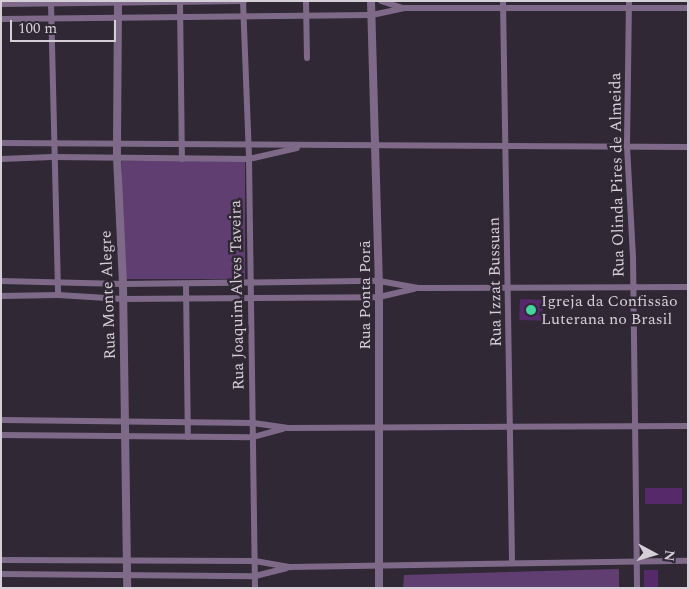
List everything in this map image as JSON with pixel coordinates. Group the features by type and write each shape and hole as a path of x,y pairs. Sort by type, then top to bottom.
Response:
{"street":[{"path":"180,1 182,159"},
{"path":"1,4 244,1"},
{"name":"Rua Joaquim Alves Taveira","path":"244,1 242,17 249,159 255,588"},
{"path":"306,1 307,58"},
{"name":"Rua Ponta Porã","path":"371,1 377,147 380,588"},
{"path":"382,1 404,8"},
{"name":"Rua Izzat Bussuan","path":"503,1 507,144 512,563"},
{"name":"Rua Monte Alegre","path":"118,2 117,157 123,284 127,588"},
{"path":"51,4 52,157 58,295"},
{"path":"1,19 372,15 404,8 503,10 629,5 688,8"},
{"name":"Rua Olinda Pires de Almeida","path":"629,5 627,146 633,287 633,428 637,588"},
{"path":"1,143 52,141 117,143 247,142 303,147 507,144 688,147"},
{"path":"1,159 117,157 249,159 303,147"},
{"path":"1,281 58,280 123,284 186,284 379,281 418,288 688,287"},
{"path":"186,284 188,437"},
{"path":"1,296 58,295 123,299 379,297 418,288"},
{"path":"1,420 125,423 188,421 253,423 287,428 511,429 688,426"},
{"path":"1,435 125,438 253,437 287,428"},
{"path":"1,560 127,562 254,561 290,567 688,561"},
{"path":"1,574 127,577 255,576 290,567"}],"shaded area":[{"path":"122,161 245,161 245,279 122,279"},
{"path":"619,569 619,588 403,588 404,575"}],"building":[{"name":"Igreja da Confissão Luterana no Brasil","path":"520,299 543,300 542,321 519,320"},
{"path":"645,488 682,488 682,504 645,504"},
{"path":"644,570 658,570 658,588 644,588"}],"place":[{"name":"Igreja da Confissão Luterana no Brasil","path":"531,310"}]}
